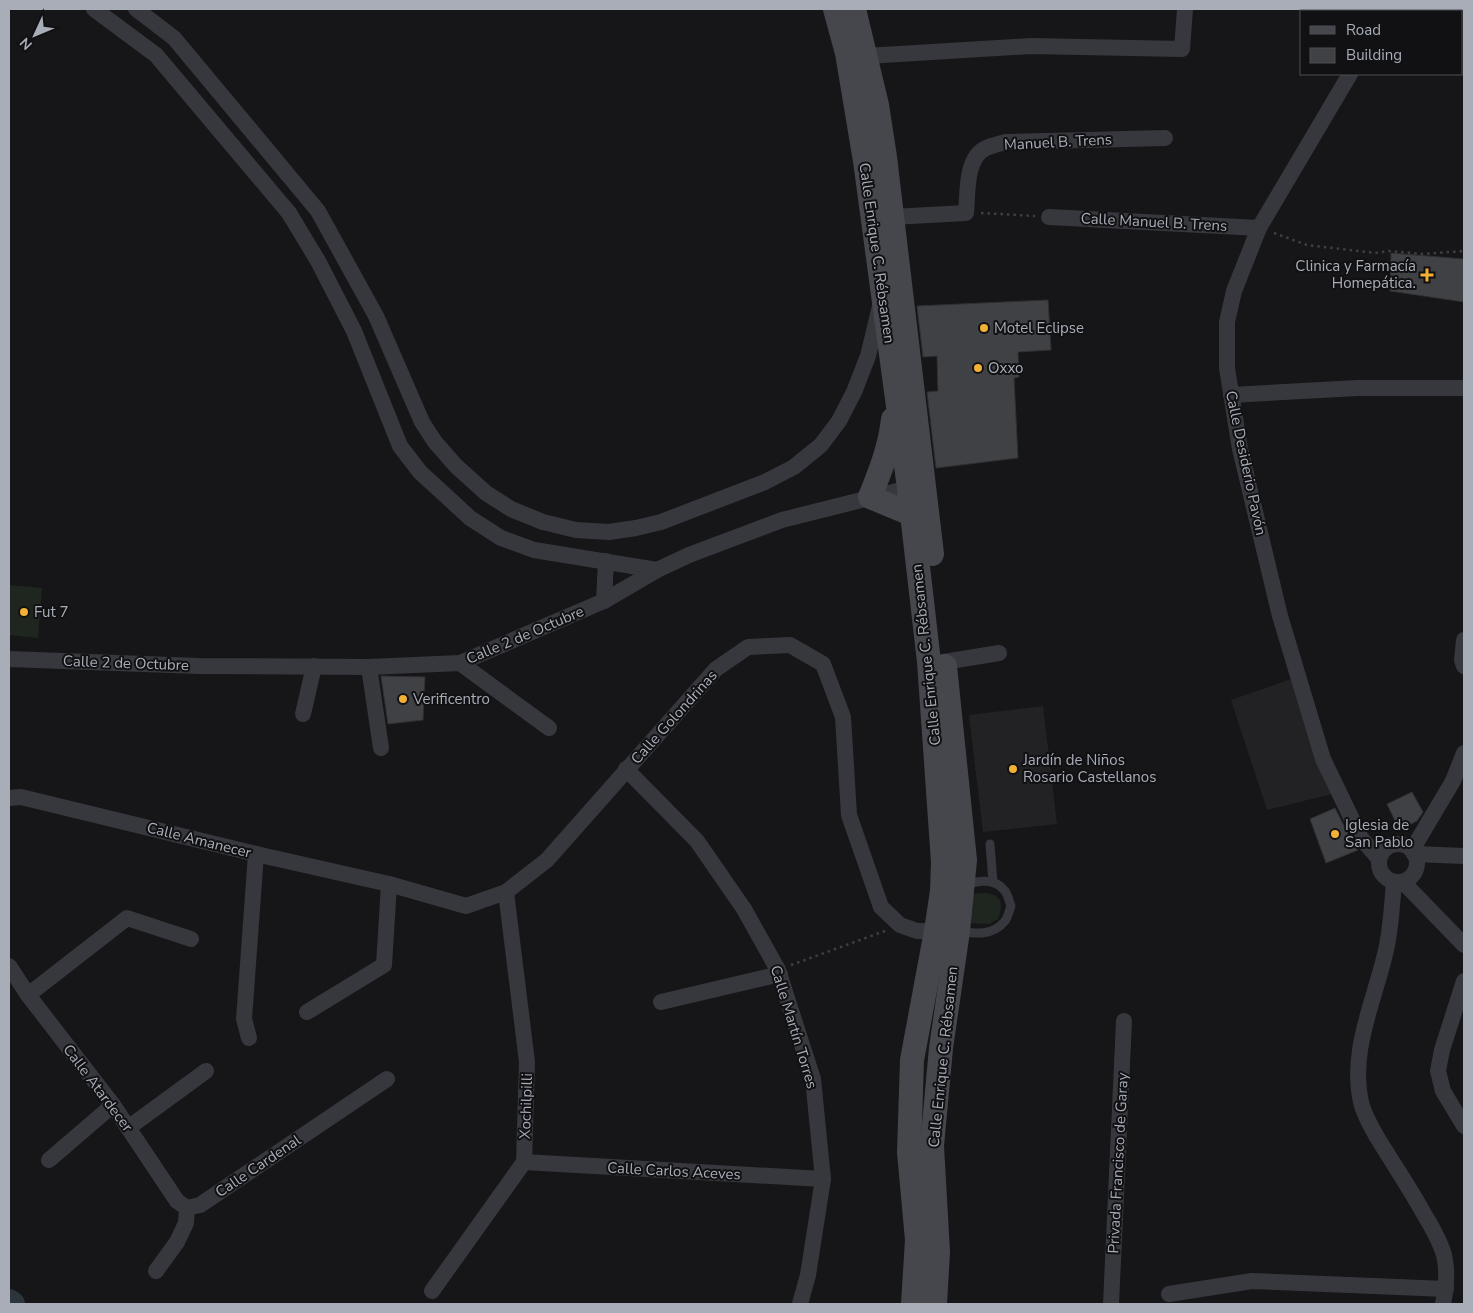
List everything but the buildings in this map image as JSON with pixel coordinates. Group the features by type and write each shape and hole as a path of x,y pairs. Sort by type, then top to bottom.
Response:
{"main road":[{"name":"Calle Enrique C. Rébsamen","path":"835,9 847,53 865,161 896,398 916,482 911,514 929,662 944,862 952,888"},
{"name":"Calle Enrique C. Rébsamen","path":"854,9 877,106 885,157 916,482 944,662 964,860 952,888 947,931 942,1048 932,1146 938,1252 935,1304"},
{"path":"896,398 892,432 870,497 911,514"},
{"name":"Calle Enrique C. Rébsamen","path":"912,1304 917,1240 909,1152 912,1060 947,931"}],"street":[{"path":"94,9 156,55 289,213 310,248 354,331 400,446 420,472 470,518 501,538 534,550 657,570"},
{"path":"136,9 174,38 318,212 376,316 422,422 435,442 456,466 486,493 511,509 543,522 576,530 609,532 636,528 661,522 765,482 794,467 821,445 839,421 854,392 868,356 883,290"},
{"path":"866,56 1031,46 1182,48 1186,9"},
{"name":"Calle Desiderio Pavón","path":"1349,75 1259,228 1234,291 1228,322 1227,368 1240,449 1280,616 1323,759 1361,838 1379,859"},
{"name":"Manuel B. Trens","path":"966,213 970,171 978,154 986,148 1005,142 1165,138"},
{"path":"892,217 966,213"},
{"name":"Calle Manuel B. Trens","path":"1049,217 1259,228"},
{"path":"310,248 332,236"},
{"path":"1231,395 1358,388 1464,388"},
{"name":"Calle 2 de Octubre","path":"9,659 198,666 369,667 460,664 604,601 689,554 782,520 870,497 916,482"},
{"path":"604,601 606,561"},
{"path":"1464,640 1462,660 1464,666"},
{"name":"Calle Golondrinas","path":"626,769 716,669 748,647 790,645 806,654 823,664 843,717 848,815 881,907 900,925"},
{"path":"944,662 999,654"},
{"path":"460,664 549,728"},
{"path":"303,714 314,666"},
{"path":"369,667 381,748"},
{"path":"1413,852 1452,781 1464,754"},
{"name":"Calle Amanecer","path":"9,798 21,797 389,884 466,906 506,892 547,860 626,769"},
{"name":"Calle Martín Torres","path":"626,769 697,841 744,909 779,972 813,1079 823,1179 808,1275 800,1304"},
{"path":"1399,882 1412,877 1416,868 1416,858 1413,852 1403,845 1392,845 1384,850 1379,859 1379,869 1385,878 1399,882 1464,945"},
{"path":"1413,852 1464,856"},
{"path":"249,1038 244,1019 256,854"},
{"path":"1169,1294 1252,1281 1444,1297 1446,1270 1444,1255 1436,1235 1412,1192 1376,1136 1362,1106 1359,1081 1359,1053 1387,949 1399,882"},
{"path":"307,1012 384,965 389,884"},
{"name":"Xochilpilli","path":"506,892 527,1062 524,1162"},
{"path":"28,995 127,918 191,939"},
{"path":"900,925 917,931 947,931"},
{"name":"Calle Atardecer","path":"9,966 28,995 113,1105 178,1201 187,1208"},
{"path":"661,1002 779,972"},
{"path":"1464,981 1442,1050 1438,1071 1443,1091 1464,1126"},
{"name":"Privada Francisco de Garay","path":"1111,1304 1124,1021"},
{"path":"128,1128 206,1071"},
{"name":"Calle Cardenal","path":"187,1208 200,1205 387,1079"},
{"path":"49,1160 113,1105"},
{"path":"432,1291 524,1162"},
{"name":"Calle Carlos Aceves","path":"524,1162 823,1179"},
{"path":"906,1304 908,1262 906,1210 912,1185"},
{"path":"156,1271 177,1242 186,1223 187,1208"}],"lane":[{"path":"990,844 993,882"},
{"path":"947,931 978,934 995,930 1006,920 1011,906 1004,890 993,882 980,880 952,888"}],"path":[{"path":"966,213 1049,217"},
{"path":"1259,228 1307,245 1375,253 1389,251 1424,254 1464,251"},
{"path":"779,972 900,925"}],"shaded area":[{"name":"Fut 7","path":"9,585 42,588 38,638 9,635"},
{"path":"1294,678 1332,794 1267,810 1231,700"},
{"name":"Jardín de Niños Rosario Castellanos","path":"1043,706 1057,824 983,832 969,715"},
{"path":"985,893 995,896 1000,901 1001,909 998,919 989,924 967,923 969,894"}],"place":[{"name":"Clinica y Farmacía Homepática.","path":"1427,275"},
{"name":"Motel Eclipse","path":"984,328"},
{"name":"Oxxo","path":"978,368"},
{"name":"Fut 7","path":"24,612"},
{"name":"Verificentro","path":"403,699"},
{"name":"Jardín de Niños Rosario Castellanos","path":"1013,769"},
{"name":"Iglesia de San Pablo","path":"1335,834"}]}
